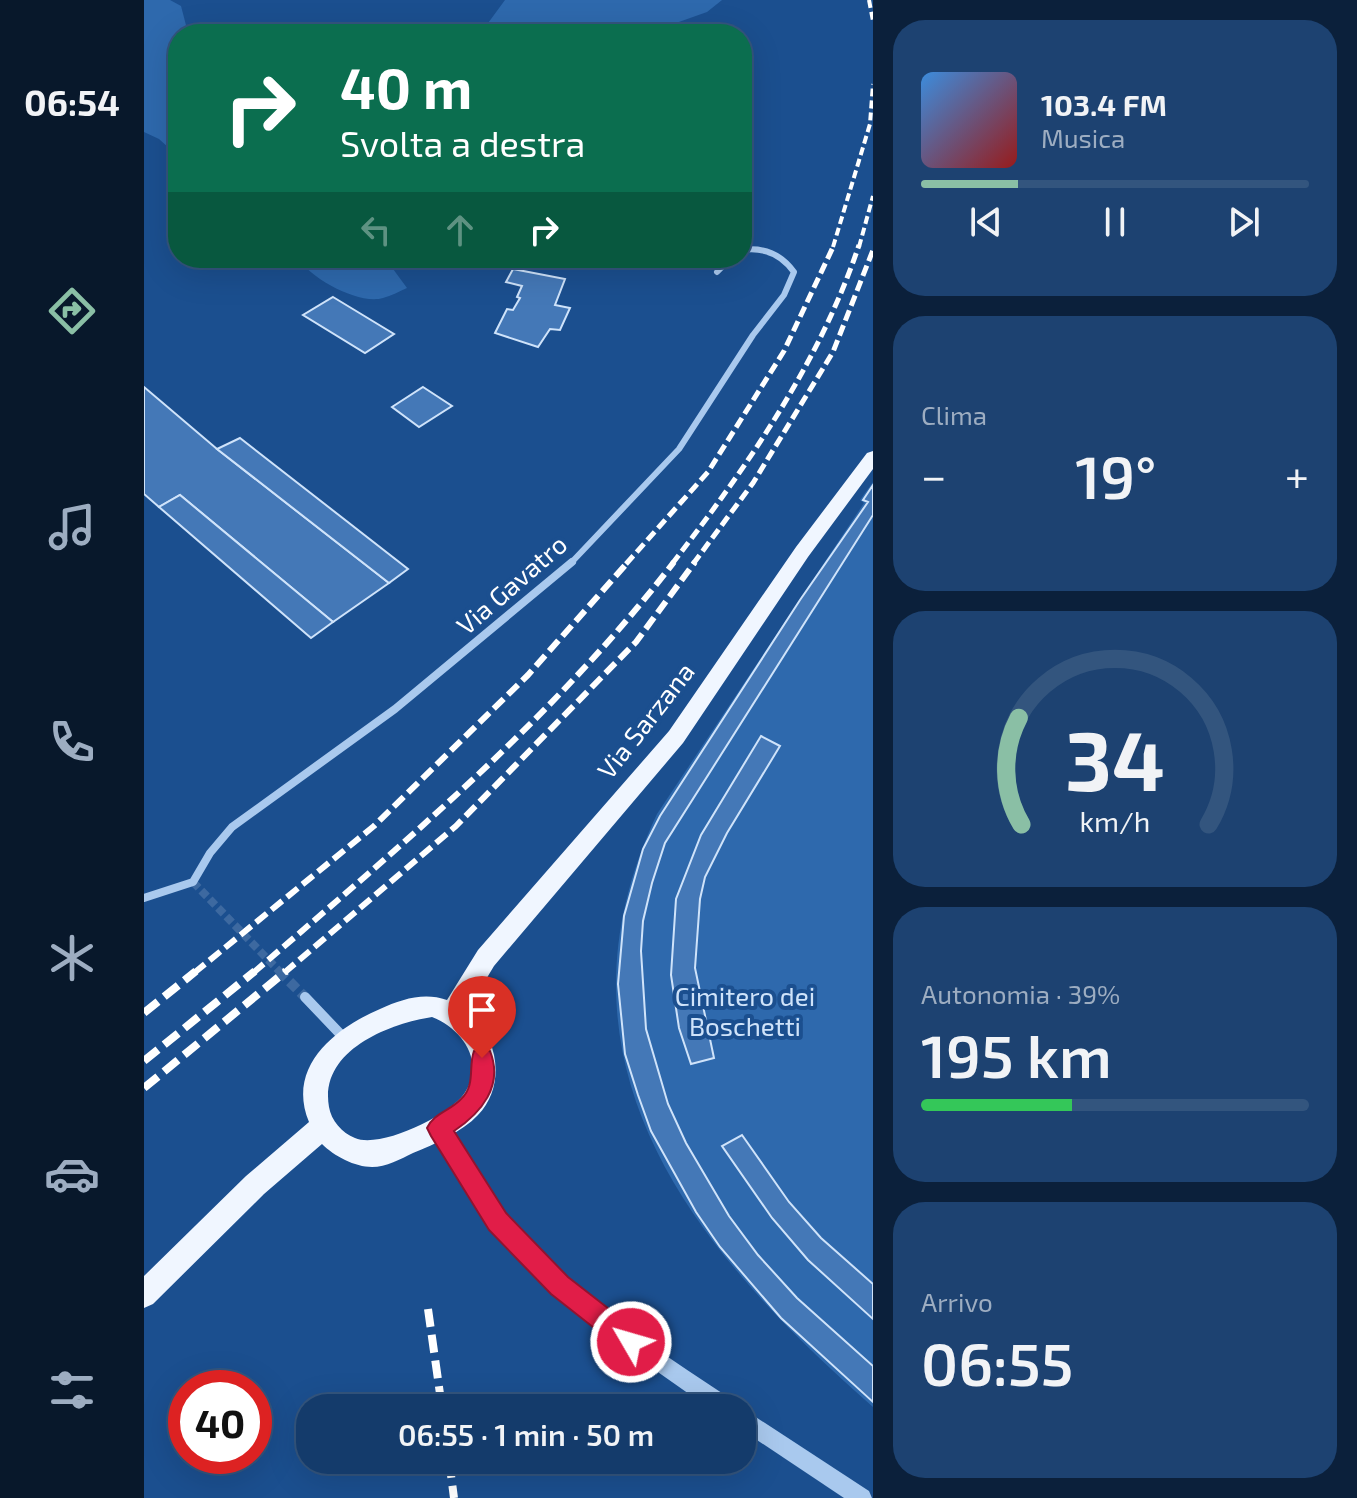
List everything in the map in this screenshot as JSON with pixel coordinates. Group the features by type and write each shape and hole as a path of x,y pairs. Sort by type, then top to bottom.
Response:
{"main road":[{"name":"Via Sarzana","path":"453,1012 486,958 676,737 802,552 873,457"},
{"path":"432,1006 453,1012 466,1022 480,1040 484,1076 471,1106 439,1128 377,1154 351,1150 335,1141 323,1127 315,1104 316,1082 328,1056 345,1039 413,1007 432,1006"},
{"path":"144,1295 255,1185 323,1127"}],"street":[{"name":"Via Gavatro","path":"144,898 193,882 210,853 232,827 395,709 582,554 679,449 753,335 784,295 794,272 786,258 752,250"},
{"path":"717,272 721,268"},
{"path":"305,997 345,1039"},
{"path":"439,1128 498,1222 559,1286 655,1360 706,1394"},
{"path":"756,1427 862,1498"}],"green space":[{"path":"144,0 170,0 181,6 186,24 168,24 168,147 144,132"},
{"path":"505,0 722,0 707,12 669,24 487,24"},
{"path":"306,268 392,268 407,288 383,298 361,298"},
{"name":"Cimitero dei Boschetti","path":"873,482 873,1407 807,1346 747,1283 695,1216 654,1145 626,1069 616,989 625,904 657,814 864,503 860,500"}],"building":[{"path":"513,269 565,279 555,305 570,308 560,330 550,329 538,347 495,333 507,309 513,310 520,298 517,297 522,286 506,282"},
{"path":"333,297 394,334 365,353 303,315"},
{"path":"144,387 217,449 389,583 333,622 180,495 159,507 144,494"},
{"path":"423,387 452,406 419,427 392,407"},
{"path":"240,438 408,569 389,583 217,449"},
{"path":"873,485 873,515 665,843 643,921 641,951 646,1029 668,1104 686,1143 729,1216 758,1255 797,1298 873,1366 873,1402 781,1318 720,1247 696,1212 651,1131 638,1095 625,1054 618,984 624,916 643,849 660,816 800,600 868,502 863,500"},
{"path":"180,495 333,622 311,638 159,507"},
{"path":"761,736 780,746 727,833 705,877 700,899 695,968 714,1058 691,1064 679,1028 671,975 676,899 701,835"},
{"path":"742,1135 789,1202 821,1238 873,1284 873,1319 808,1260 772,1218 722,1146"}],"tunnel":[{"path":"193,882 281,973"},
{"path":"281,973 305,997"}],"railway":[{"path":"869,0 873,21"},
{"path":"833,247 870,124 873,84"},
{"path":"859,247 873,196"},
{"path":"626,564 708,472 784,351 834,245"},
{"path":"672,564 779,412 824,331 859,245"},
{"path":"693,564 753,483 833,352 873,250"},
{"path":"194,973 374,826 528,675 628,562"},
{"path":"253,973 420,828 527,727 579,674 674,562"},
{"path":"284,973 456,826 636,642 695,562"},
{"path":"144,1013 196,971"},
{"path":"144,1061 255,971"},
{"path":"144,1088 286,971"},
{"path":"428,1309 440,1394"},
{"path":"451,1474 454,1498"}],"route":[{"path":"482,1058 484,1076 471,1106 439,1128 498,1222 559,1286 631,1342"}]}
